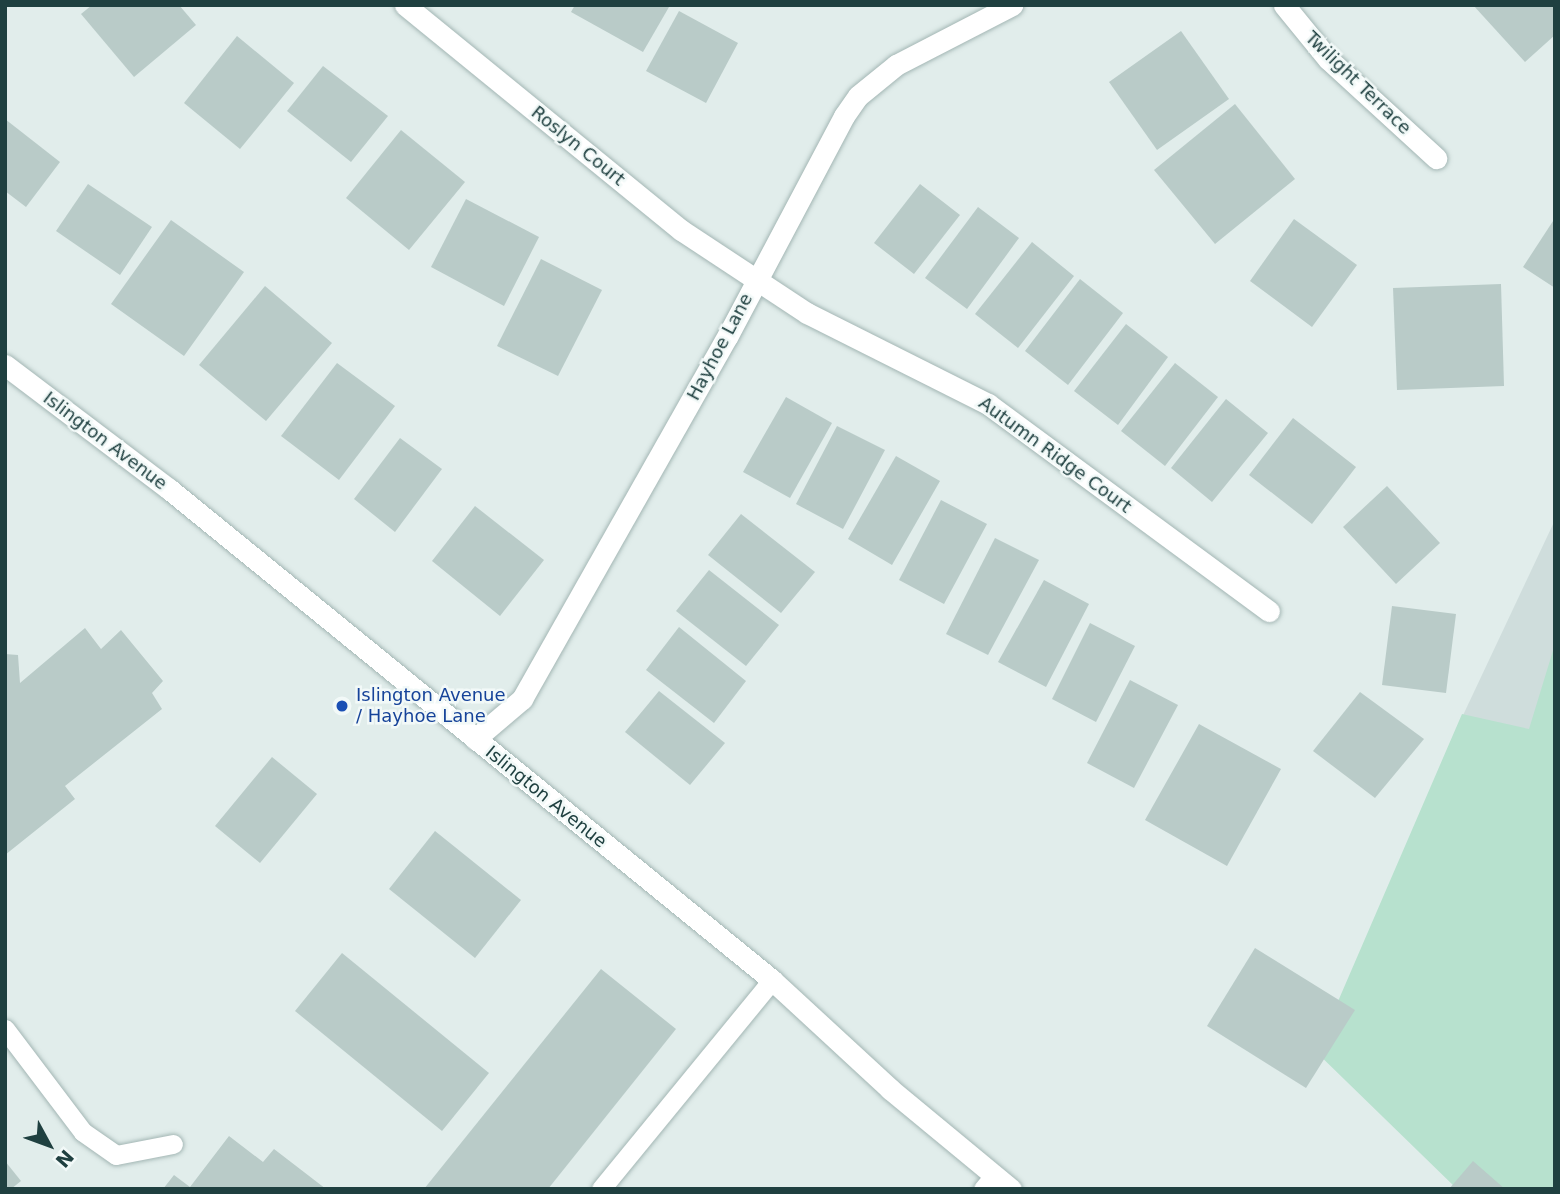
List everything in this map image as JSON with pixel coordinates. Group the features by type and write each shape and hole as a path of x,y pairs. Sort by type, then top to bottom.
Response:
{"street":[{"name":"Roslyn Court","path":"405,5 681,230 755,281"},
{"name":"Hayhoe Lane","path":"475,739 522,699 727,337 844,116 858,96 896,65 1012,5"},
{"name":"Twilight Terrace","path":"1284,5 1328,59 1436,158"},
{"name":"Autumn Ridge Court","path":"755,281 807,313 988,404 1269,611"},
{"name":"Islington Avenue","path":"5,365 169,489 772,980 996,1184"}],"lane":[{"path":"601,1189 772,980"},
{"path":"5,1029 83,1132 116,1155 173,1144"}],"shaded area":[{"path":"1555,520 1555,881 1449,745"}],"green space":[{"path":"1555,644 1555,1189 1457,1189 1309,1045 1339,999 1462,714 1529,729"}],"building":[{"path":"92,5 179,5 196,25 134,77 81,14"},
{"path":"575,5 669,7 643,52 571,12"},
{"path":"1473,5 1555,5 1555,35 1525,62"},
{"path":"679,11 738,43 706,103 646,71"},
{"path":"1181,31 1229,99 1157,150 1109,82"},
{"path":"237,36 294,83 240,149 184,103"},
{"path":"323,66 388,116 351,162 287,111"},
{"path":"1235,104 1295,179 1215,244 1154,170"},
{"path":"5,119 60,162 26,207 5,191"},
{"path":"401,130 465,182 409,250 346,198"},
{"path":"88,184 152,227 120,275 56,231"},
{"path":"920,184 960,215 914,274 874,243"},
{"path":"466,199 539,237 504,306 431,267"},
{"path":"978,207 1019,238 967,309 925,278"},
{"path":"1555,218 1555,288 1523,267"},
{"path":"1294,219 1357,265 1312,327 1250,281"},
{"path":"171,220 244,272 184,356 111,304"},
{"path":"1032,242 1074,276 1018,348 975,314"},
{"path":"541,259 602,290 558,376 497,346"},
{"path":"1080,279 1123,313 1068,385 1025,351"},
{"path":"1501,284 1504,386 1397,390 1393,288"},
{"path":"265,286 332,343 266,421 199,365"},
{"path":"1126,324 1168,357 1118,425 1074,391"},
{"path":"337,363 395,406 339,480 281,436"},
{"path":"1175,363 1218,397 1165,466 1121,431"},
{"path":"786,397 832,423 790,498 743,472"},
{"path":"1226,399 1268,433 1212,502 1171,468"},
{"path":"1293,418 1356,467 1312,524 1249,475"},
{"path":"837,426 885,450 843,529 796,504"},
{"path":"400,438 442,469 395,532 354,499"},
{"path":"896,456 940,481 892,565 848,539"},
{"path":"1387,486 1440,543 1396,584 1343,527"},
{"path":"941,500 987,524 944,604 899,580"},
{"path":"475,506 544,560 500,616 432,561"},
{"path":"741,514 815,572 781,613 708,555"},
{"path":"995,538 1039,560 988,655 946,634"},
{"path":"709,570 779,625 746,666 676,611"},
{"path":"1044,580 1089,604 1046,687 998,662"},
{"path":"1392,606 1456,614 1446,693 1382,685"},
{"path":"1090,623 1135,646 1096,722 1052,699"},
{"path":"679,627 746,681 714,723 646,670"},
{"path":"85,628 101,649 121,630 163,681 152,693 162,709 65,786 75,799 5,855 5,654 18,655 20,683"},
{"path":"1130,680 1178,705 1134,788 1087,763"},
{"path":"659,691 725,743 690,785 625,732"},
{"path":"1360,692 1424,739 1375,798 1313,751"},
{"path":"1199,724 1281,769 1227,866 1145,820"},
{"path":"272,757 317,794 260,863 215,826"},
{"path":"435,831 521,900 475,958 389,889"},
{"path":"1255,948 1355,1010 1306,1088 1207,1026"},
{"path":"342,953 489,1073 442,1131 295,1011"},
{"path":"601,969 676,1029 548,1189 424,1189"},
{"path":"229,1136 263,1162 274,1149 326,1189 163,1189 174,1175 190,1187"},
{"path":"5,1161 21,1181 11,1189 5,1189"},
{"path":"1473,1161 1505,1189 1449,1189"}],"place":[{"name":"Islington Avenue / Hayhoe Lane","path":"342,706"}]}
